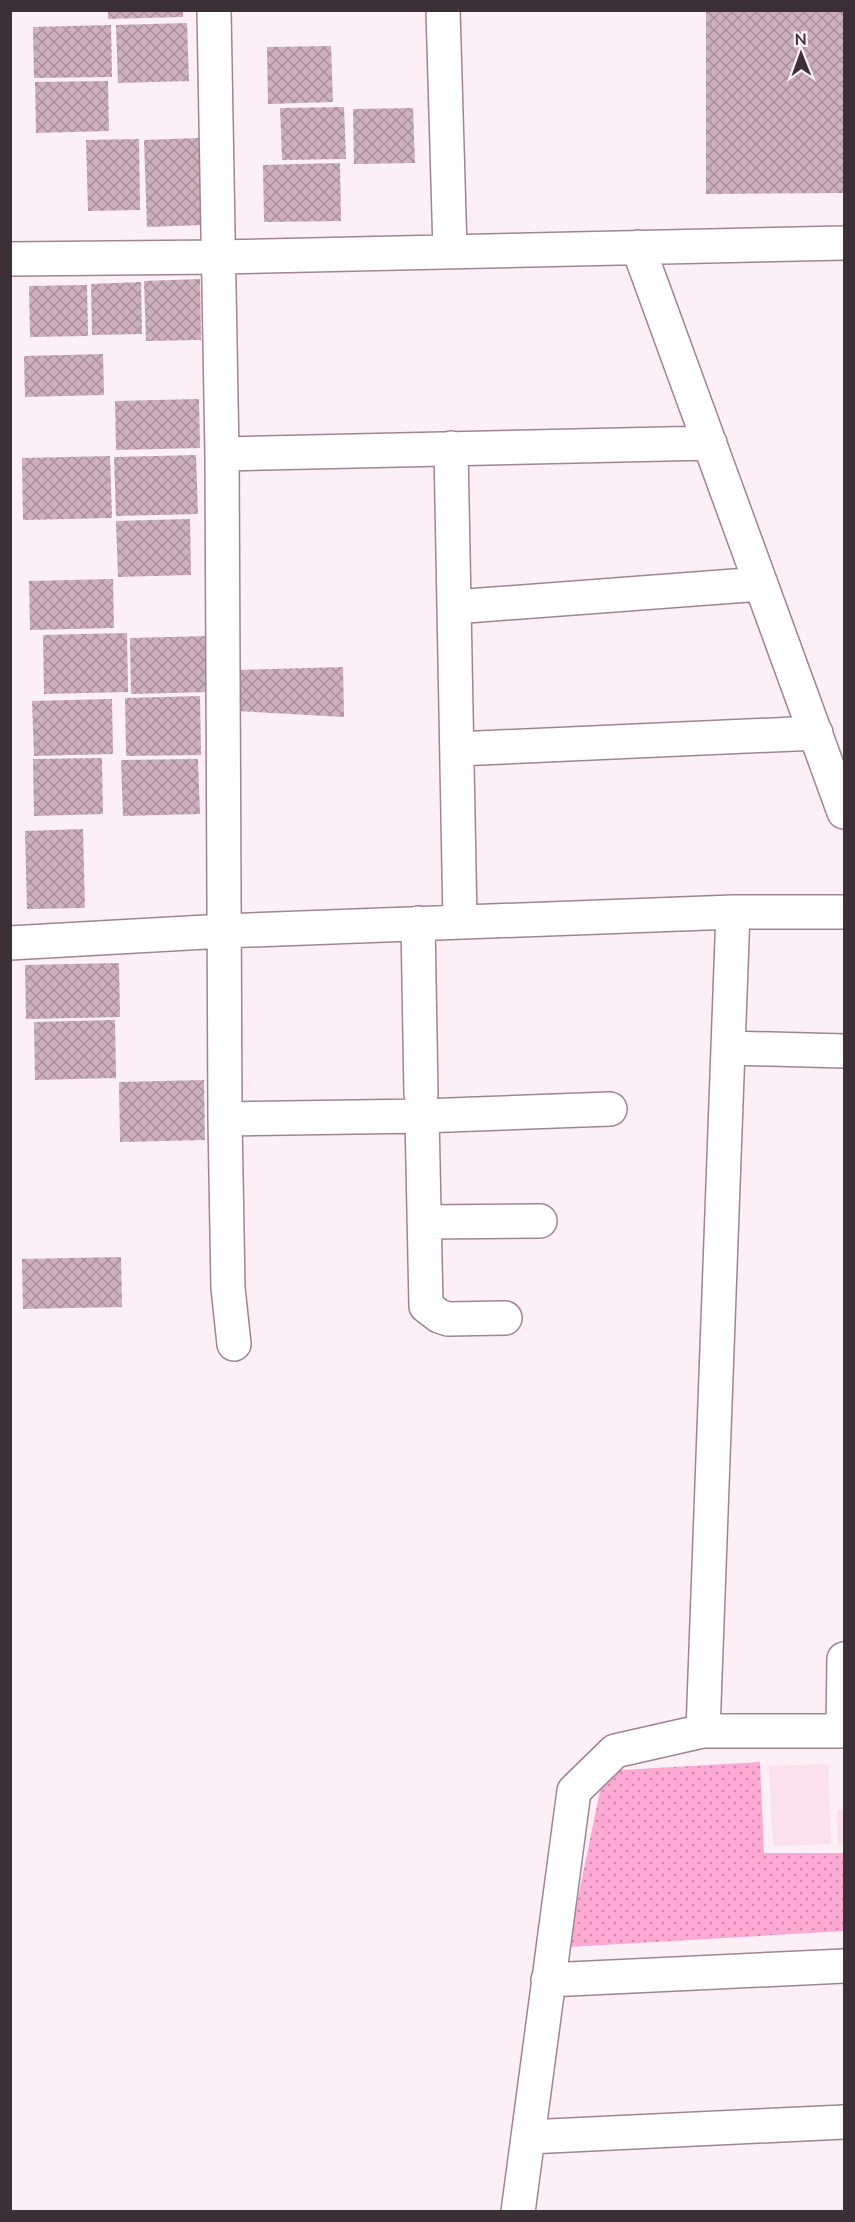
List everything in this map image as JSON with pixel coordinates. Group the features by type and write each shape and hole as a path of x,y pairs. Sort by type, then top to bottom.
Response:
{"street":[{"path":"214,10 222,454 225,1119 228,1288 234,1344"},
{"path":"443,10 450,250"},
{"path":"10,259 217,257 844,243"},
{"path":"638,247 844,812"},
{"path":"222,454 710,443"},
{"path":"451,448 460,922"},
{"path":"454,607 761,584"},
{"path":"457,749 816,733"},
{"path":"10,943 224,931 460,922 733,912 844,912"},
{"path":"703,1731 733,912"},
{"path":"418,924 426,1306 439,1316 448,1319 506,1318"},
{"path":"729,1048 844,1051"},
{"path":"225,1119 421,1105 610,1109"},
{"path":"424,1222 540,1221"},
{"path":"518,2211 574,1791 615,1751 703,1731 844,1731 844,1659"},
{"path":"548,1980 844,1966"},
{"path":"528,2137 844,2122"}],"shaded area":[{"path":"760,1762 764,1853 844,1853 844,1931 568,1947 604,1771"},
{"path":"828,1764 831,1844 773,1846 769,1766"},
{"path":"837,1810 844,1810 844,1844 838,1844"}],"building":[{"path":"108,10 183,10 183,17 108,19"},
{"path":"706,10 844,10 844,193 706,194"},
{"path":"187,23 189,81 118,83 116,25"},
{"path":"111,25 112,77 34,78 33,27"},
{"path":"331,46 333,102 268,104 267,47"},
{"path":"108,81 109,131 36,133 35,82"},
{"path":"344,107 346,159 282,160 280,108"},
{"path":"413,108 415,163 354,164 353,109"},
{"path":"200,138 203,225 147,227 144,140"},
{"path":"139,139 140,210 88,211 86,140"},
{"path":"340,163 341,221 264,222 263,165"},
{"path":"200,279 201,340 146,341 144,281"},
{"path":"141,282 142,334 92,335 91,284"},
{"path":"87,285 88,336 30,337 29,286"},
{"path":"103,354 104,395 25,397 24,356"},
{"path":"199,399 200,448 116,450 115,401"},
{"path":"196,455 198,514 116,516 114,457"},
{"path":"110,456 112,518 23,520 22,458"},
{"path":"190,519 191,575 118,577 116,521"},
{"path":"113,579 114,628 30,630 29,581"},
{"path":"127,633 128,692 44,694 43,635"},
{"path":"208,636 209,692 131,694 130,638"},
{"path":"343,667 344,717 237,711 237,670"},
{"path":"200,696 201,755 126,756 125,698"},
{"path":"112,699 113,754 34,756 32,701"},
{"path":"102,758 103,814 34,816 33,759"},
{"path":"198,759 200,814 123,816 121,760"},
{"path":"83,829 85,908 27,909 25,831"},
{"path":"119,963 120,1017 26,1019 25,965"},
{"path":"115,1020 116,1078 35,1080 34,1022"},
{"path":"204,1080 205,1140 120,1142 119,1082"},
{"path":"121,1257 122,1307 23,1309 22,1259"}]}
